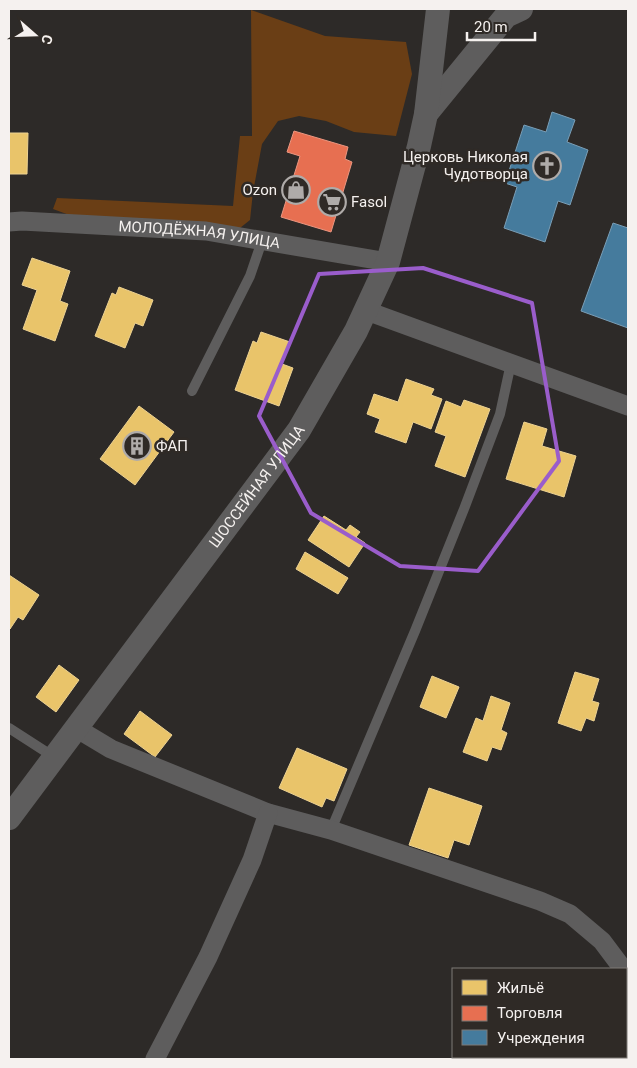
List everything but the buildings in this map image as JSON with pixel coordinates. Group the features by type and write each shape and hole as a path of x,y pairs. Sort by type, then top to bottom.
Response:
{"street":[{"name":"ШОССЕЙНАЯ УЛИЦА","path":"9,818 299,430 367,311 388,262 419,146 426,114 438,9"},
{"path":"426,114 506,16 521,9"},
{"name":"МОЛОДЁЖНАЯ УЛИЦА","path":"9,222 22,221 206,231 388,262"},
{"path":"367,311 628,406"},
{"path":"76,728 111,749 268,813 332,830 540,900 570,914 602,942 622,968"},
{"path":"155,1059 208,957 252,860 268,813"}],"lane":[{"path":"192,391 250,276 262,241"},
{"path":"332,830 415,631 500,414 511,363"},
{"path":"9,728 54,757"}],"highlighted area":[{"path":"423,268 532,303 559,461 478,571 400,566 311,513 259,416 319,274"}],"shaded area":[{"path":"251,10 325,36 406,42 412,74 396,136 354,132 326,121 299,116 278,121 262,144 250,220 240,228 72,216 53,209 57,198 233,206 240,136 252,136"}],"place":[{"name":"Церковь Николая Чудотворца","path":"547,166"},
{"name":"Ozon","path":"296,190"},
{"name":"Fasol","path":"332,202"},
{"name":"ФАП","path":"137,446"}]}
